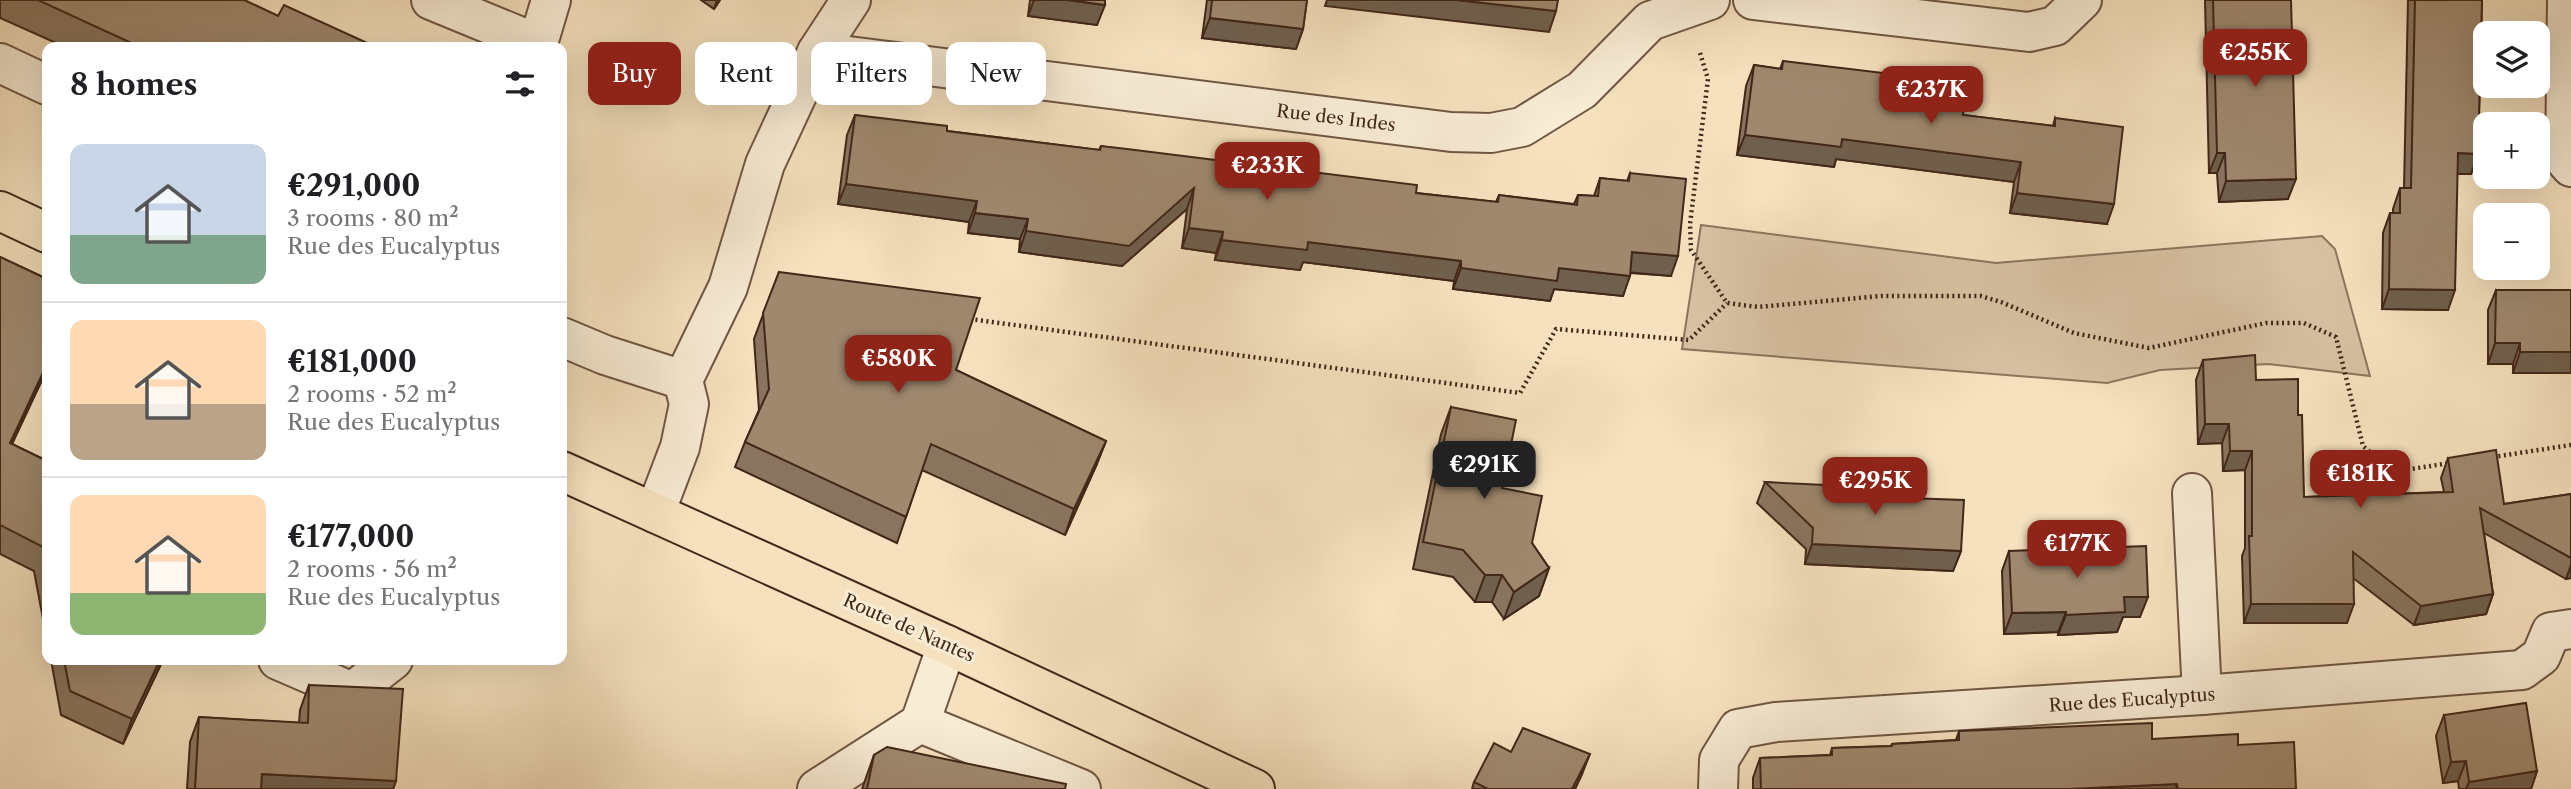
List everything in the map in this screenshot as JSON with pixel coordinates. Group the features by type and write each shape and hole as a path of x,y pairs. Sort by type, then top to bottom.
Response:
{"main road":[{"path":"0,211 42,231"},
{"name":"Route de Nantes","path":"567,473 947,645 1255,789"}],"street":[{"path":"431,0 529,42"},
{"path":"539,42 551,0"},
{"path":"824,42 851,0"},
{"path":"1753,0 2029,32 2054,26 2082,0"},
{"path":"2567,0 2565,160 2571,167"},
{"name":"Rue des Indes","path":"932,67 1451,132 1491,133 1522,127 1582,90 1674,7"},
{"path":"0,63 42,83"},
{"path":"655,513 680,447 689,404 683,380 728,287 765,164 811,65"},
{"path":"567,339 604,355 683,380"},
{"path":"2192,493 2202,695"},
{"name":"Rue des Eucalyptus","path":"1717,789 1719,761 1738,729 1776,722 2202,695 2522,670 2541,656 2551,632 2571,629"},
{"path":"817,789 920,723 947,645"},
{"path":"290,665 352,692 387,665"},
{"path":"920,723 1081,789"}],"path":[{"path":"1674,7 1708,79 1690,224 1690,250 1727,303 1758,307 1881,296 1981,296 2074,333 2150,348 2266,323 2304,323 2336,337 2363,446 2379,460 2412,469 2451,463"},
{"path":"960,318 1520,393 1556,328 1689,340 1727,303"},
{"path":"2491,457 2571,445"}],"shaded area":[{"path":"1701,225 1996,263 2322,236 2335,249 2370,376 2268,364 2160,370 2107,383 1682,349"}],"building":[{"path":"38,0 244,0 278,16 284,5 365,42 129,42"},
{"path":"1068,0 1105,0 1105,5"},
{"path":"1212,0 1307,0 1303,29 1210,18"},
{"path":"1457,0 1558,0 1556,11"},
{"path":"2213,0 2291,0 2296,179 2226,181 2225,153 2217,153"},
{"path":"2415,0 2482,0 2481,21 2473,21 2473,98 2479,98 2479,112 2473,112 2473,154 2458,153 2455,290 2389,289 2390,213 2400,213 2400,188 2411,188"},
{"path":"1783,61 1967,83 1963,115 2055,126 2055,118 2123,127 2114,204 2017,193 2021,162 1842,139 1841,147 1745,135 1754,65 1782,69"},
{"path":"855,115 947,126 947,131 1035,142 1100,150 1101,146 1417,185 1416,193 1498,202 1499,195 1577,205 1578,195 1598,196 1600,178 1629,181 1630,173 1686,179 1678,256 1632,252 1630,276 1559,268 1557,281 1461,268 1461,261 1308,242 1307,250 1222,240 1223,232 1189,228 1194,188 1129,246 1026,231 1028,219 975,213 977,201 846,184"},
{"path":"0,257 42,277 42,375 10,443 42,459 42,546 0,525"},
{"path":"779,272 980,298 956,370 1106,441 1074,509 931,444 906,517 745,442 769,389 763,313"},
{"path":"2496,290 2571,290 2571,352 2520,352 2520,343 2495,343"},
{"path":"2255,355 2256,380 2298,379 2298,415 2302,415 2304,497 2453,492 2448,458 2496,450 2504,504 2571,494 2571,558 2480,508 2493,594 2421,606 2353,552 2354,604 2251,604 2249,536 2252,536 2252,451 2230,451 2229,424 2205,424 2203,360"},
{"path":"1451,407 1516,420 1502,488 1542,496 1532,543 1549,568 1514,592 1502,575 1485,575 1463,550 1423,542"},
{"path":"1765,482 1909,489 1908,498 1964,500 1961,551 1812,544 1813,528"},
{"path":"2146,546 2148,597 2124,597 2125,612 2066,615 2066,612 2012,613 2009,551"},
{"path":"65,665 158,665 132,719 70,691"},
{"path":"309,685 403,689 396,781 262,774 261,789 195,789 199,717 308,723"},
{"path":"2526,703 2537,771 2469,782 2466,761 2451,762 2444,715"},
{"path":"2152,723 2152,739 2238,734 2238,745 2294,742 2296,789 2178,789 2177,784 2068,789 1761,789 1760,758 1832,755 1832,748 1959,740 1959,731"},
{"path":"1523,728 1590,754 1572,789 1488,789 1474,782 1494,743 1511,752"},
{"path":"887,747 1066,784 1065,789 867,789 874,755"}]}
